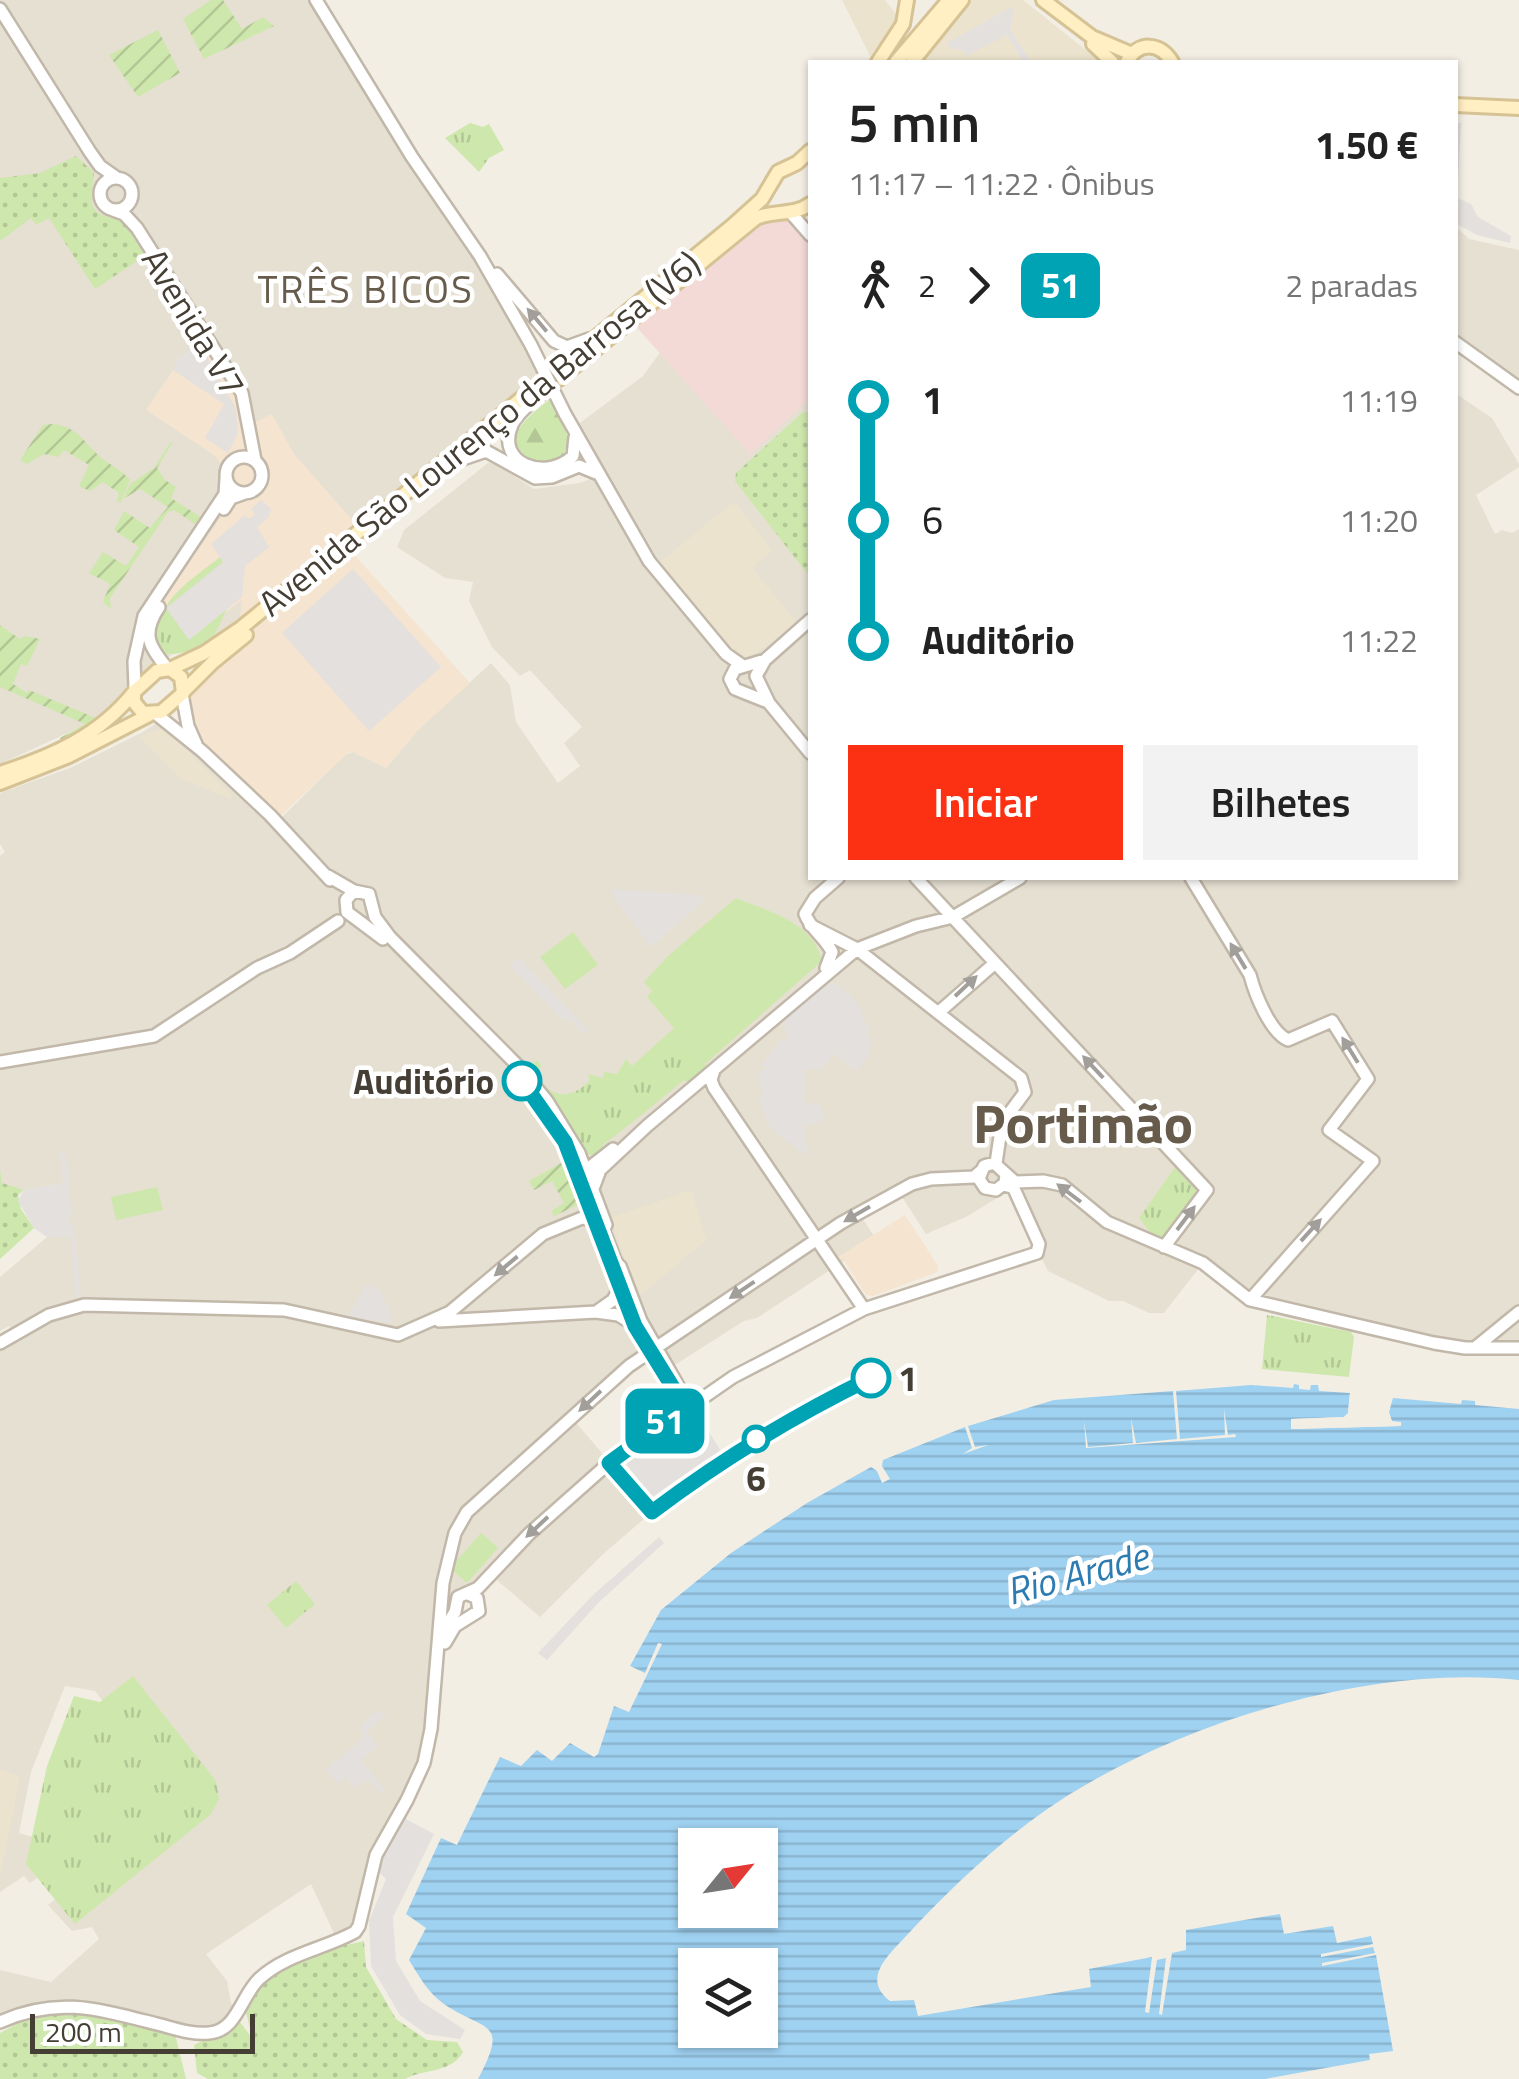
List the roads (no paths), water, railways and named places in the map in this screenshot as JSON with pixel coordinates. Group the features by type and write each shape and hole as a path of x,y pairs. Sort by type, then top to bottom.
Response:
{"main road":[{"path":"879,60 903,24 907,0"},
{"path":"894,60 938,0"},
{"path":"895,60 949,0"},
{"path":"914,60 962,0"},
{"path":"1035,0 1110,60"},
{"path":"1043,0 1092,37 1129,58 1142,47 1153,46 1163,50 1170,60"},
{"path":"1458,102 1519,104"},
{"name":"Avenida São Lourenço da Barrosa (V6)","path":"0,773 52,754 91,734 157,671 228,638 753,208 777,174 808,153"},
{"path":"788,212 771,195 777,174 794,167 808,174"},
{"name":"Avenida São Lourenço da Barrosa (V6)","path":"0,784 69,756 152,714 182,693 756,218 808,207"},
{"path":"169,668 181,678 182,693"},
{"path":"134,690 138,709 152,714"}],"street":[{"path":"316,0 412,157 480,256 649,561 726,654 756,678 769,703 808,751"},
{"path":"0,9 100,166 130,187 131,200 125,208 113,210 103,205 100,178 90,152"},
{"path":"100,195 104,183 116,178"},
{"name":"Avenida V7","path":"131,200 131,215 138,228 232,375 248,417 255,460"},
{"name":"Avenida V7","path":"113,210 124,214 138,228"},
{"path":"788,212 808,233"},
{"path":"480,256 561,345 573,346 607,329"},
{"path":"1458,344 1519,388"},
{"path":"540,394 512,425 510,440 518,460 536,470 558,466 575,449 573,428"},
{"name":"Avenida V7","path":"239,457 248,417"},
{"path":"460,460 486,451 536,478 552,477 579,466 599,476"},
{"path":"134,690 134,661 144,616 225,494 228,465 239,457 255,460 261,468 262,480 256,489 231,498 152,617 148,642 169,668"},
{"path":"226,478 231,488 245,493"},
{"path":"747,692 765,660 808,622"},
{"path":"726,654 734,689 769,703"},
{"path":"731,675 765,660"},
{"path":"185,716 188,694 197,677"},
{"path":"182,693 192,738 202,751"},
{"path":"152,714 202,751 328,876 348,914 373,928 547,1108 582,1169 606,1164"},
{"path":"328,876 354,891 370,894 379,923 390,937 530,1079 584,1157 592,1159 630,1137"},
{"path":"812,984 832,959 832,952 805,914 815,898 836,880"},
{"path":"919,880 1207,1190 1164,1247"},
{"path":"916,926 926,919 933,904 919,880"},
{"path":"590,1209 594,1182 606,1164 857,949 916,926 953,917 1017,880"},
{"path":"1192,880 1284,1038 1332,1021 1368,1079 1329,1130 1373,1161 1250,1300"},
{"path":"345,903 354,891"},
{"path":"359,919 373,909"},
{"path":"0,1062 154,1036 338,921"},
{"path":"436,1671 459,1612 460,1595 478,1588 530,1534 609,1463 687,1406 778,1351 864,1309 1032,1256 1039,1244 1013,1186 996,1164 1002,1124 1025,1092 1017,1074 857,949 810,925"},
{"path":"939,1012 996,963"},
{"path":"714,1069 711,1080 722,1100 864,1309"},
{"path":"517,1076 565,1142 635,1326"},
{"path":"691,1089 704,1087 722,1100"},
{"path":"646,1126 587,1171 584,1182 590,1209 622,1271 652,1345 687,1406"},
{"path":"570,1137 587,1171"},
{"path":"0,2022 39,2007 70,2006 192,2032 218,2031 229,2025 250,1989 266,1973 310,1949 355,1932 361,1921 371,1868 424,1763 444,1583 454,1533 467,1512 652,1345 898,1190 931,1179 974,1177 986,1164 996,1164"},
{"path":"980,1170 985,1188 996,1190 1005,1180"},
{"path":"1005,1180 1043,1180 1062,1185 1107,1222 1203,1262 1250,1300 1434,1344 1511,1350"},
{"path":"590,1209 600,1220 622,1271 621,1289 596,1312"},
{"path":"0,1343 49,1314 84,1306 284,1310 398,1335 434,1321 460,1305 543,1234 590,1209"},
{"path":"434,1321 596,1312 618,1315 652,1345"},
{"path":"1475,1348 1514,1316"},
{"path":"1511,1350 1514,1316"},
{"path":"1354,1323 1382,1335 1441,1348 1511,1350"},
{"path":"1496,1332 1490,1341 1511,1350"},
{"path":"444,1583 459,1612"},
{"path":"459,1612 476,1615 480,1606 477,1598 468,1594"},
{"path":"439,1648 445,1624 459,1612"}],"water":[{"name":"Rio Arade","path":"1294,1384 1310,1390 1311,1385 1318,1385 1319,1391 1350,1393 1344,1417 1291,1419 1292,1429 1401,1426 1401,1422 1392,1422 1389,1412 1393,1398 1461,1404 1462,1400 1475,1401 1475,1405 1519,1409 1519,1680 1461,1677 1335,1691 1271,1707 1149,1752 1043,1812 990,1854 893,1950 881,1966 878,1984 890,2001 914,2000 918,2016 1091,1987 1089,1969 1152,1957 1145,2012 1149,2013 1157,1960 1166,1958 1159,2014 1162,2015 1172,1953 1186,1950 1186,1930 1280,1914 1284,1934 1333,1926 1337,1943 1371,1936 1373,1944 1321,1957 1373,1947 1375,1953 1322,1966 1376,1955 1393,2051 1369,2054 1370,2060 1265,2079 478,2079 492,2046 492,2036 481,2024 444,2004 424,1984 409,1960 426,1928 406,1914 441,1838 457,1845 500,1757 521,1766 537,1750 552,1761 570,1743 594,1757 598,1754 614,1706 629,1712 662,1644 658,1643 645,1673 630,1666 661,1610 731,1553 807,1503 871,1467 882,1483 890,1479 882,1466 883,1460 965,1427 972,1448 963,1454 988,1445 975,1447 968,1426 1054,1400 1173,1391 1177,1439 1136,1443 1131,1418 1133,1443 1088,1447 1084,1421 1086,1448 1236,1437 1228,1435 1224,1409 1225,1435 1180,1439 1176,1391 1251,1385 1293,1388"}],"place":[{"name":"Auditório","path":"522,1081"},
{"name":"1","path":"871,1378"},
{"name":"6","path":"756,1439"}],"district":[{"name":"TRÊS BICOS","path":"366,289"},
{"name":"Portimão","path":"1083,1122"}]}
